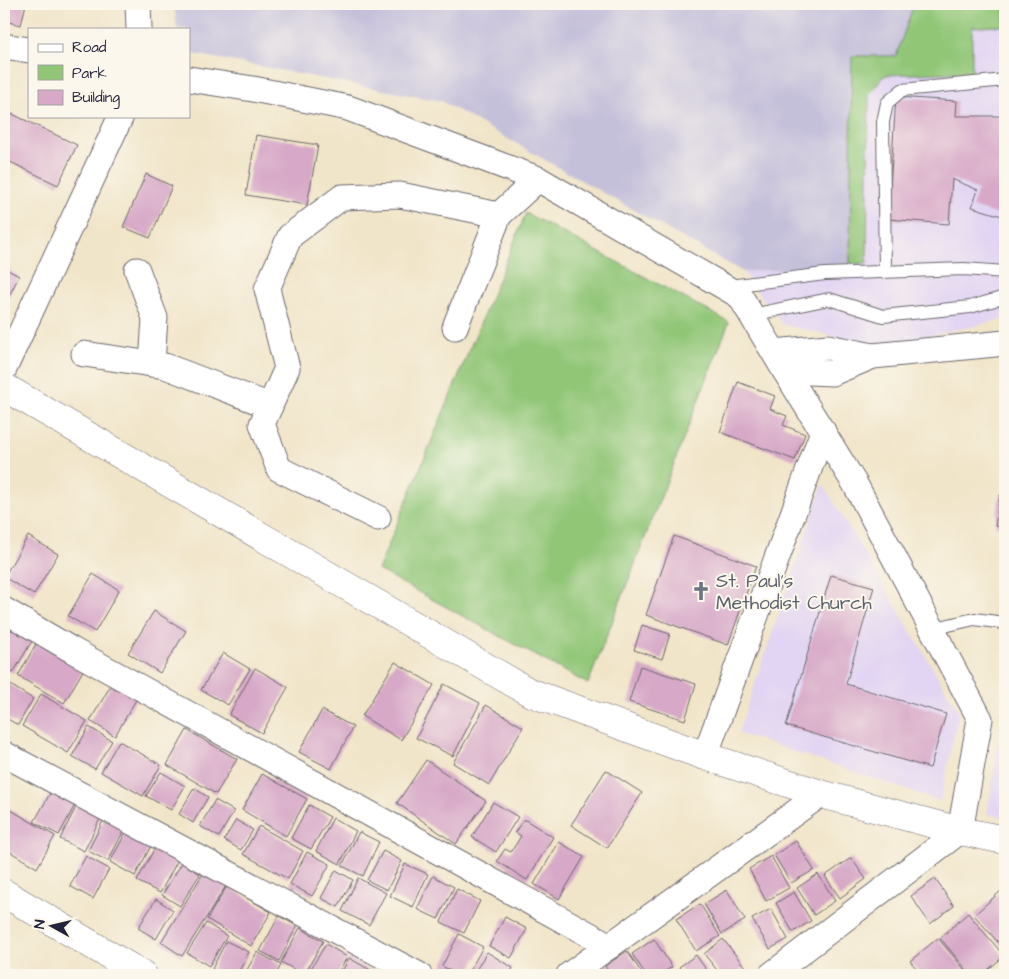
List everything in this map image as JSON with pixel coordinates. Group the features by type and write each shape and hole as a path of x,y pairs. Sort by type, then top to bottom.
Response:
{"street":[{"path":"138,4 139,28"},
{"path":"4,46 28,50"},
{"path":"190,79 253,89 348,108 538,178 740,296 855,484 980,719 960,831 771,975"},
{"path":"4,369 120,118"},
{"path":"455,327 499,215 538,178"},
{"path":"378,518 280,469 262,424 287,368 267,289 290,236 342,197 400,195 499,215"},
{"path":"137,270 155,318 152,364"},
{"path":"779,361 828,347 872,356 1005,343"},
{"path":"84,354 165,366 270,406"},
{"path":"4,388 529,692 705,756 821,794 960,831 1005,840"},
{"path":"705,756 823,431"},
{"path":"4,610 610,946"},
{"path":"4,754 419,975"},
{"path":"569,975 821,794"},
{"path":"4,893 143,975"}],"lane":[{"path":"885,271 883,122 886,103 902,90 1005,80"},
{"path":"724,287 825,274 964,269 1005,272"},
{"path":"752,316 829,299 883,316 970,308 1005,297"},
{"path":"932,629 974,619 1005,624"}],"shaded area":[{"path":"174,4 914,4 896,56 852,57 850,264 743,272 441,101 190,53 190,28 177,28"},
{"path":"914,4 1005,4 1005,319 877,347 782,324 743,272 850,264 852,56 896,56"},
{"path":"823,484 959,712 940,801 738,733"},
{"path":"1005,704 1005,817 987,814"}],"green space":[{"path":"914,4 1005,4 1005,26 972,27 972,72 885,75 869,95 867,263 850,264 852,56 896,56"},
{"path":"526,213 729,322 588,684 378,570"}],"building":[{"path":"4,4 26,4 21,25 4,21"},
{"path":"896,97 957,101 956,116 1002,116 1005,109 1005,217 972,207 978,190 952,179 949,224 888,219"},
{"path":"8,112 77,145 58,185 4,159 4,121"},
{"path":"256,135 318,145 307,205 246,195"},
{"path":"146,174 172,186 150,238 123,227"},
{"path":"4,268 19,276 4,306"},
{"path":"738,382 775,396 770,409 787,416 783,425 805,434 795,460 720,432"},
{"path":"1000,495 1005,496 1005,528 995,526"},
{"path":"28,536 58,554 34,595 4,577"},
{"name":"St. Paul's Methodist Church","path":"674,536 756,566 728,645 646,615"},
{"path":"93,574 119,590 95,632 68,616"},
{"path":"831,575 874,587 846,684 946,714 930,768 786,726"},
{"path":"154,611 186,631 160,673 128,653"},
{"path":"642,625 670,634 662,659 634,650"},
{"path":"12,629 32,641 13,673 4,668 4,643"},
{"path":"37,642 84,669 64,703 18,676"},
{"path":"223,653 250,669 228,705 201,690"},
{"path":"395,662 434,685 401,740 362,716"},
{"path":"640,666 696,684 685,720 629,702"},
{"path":"255,668 288,687 262,733 229,715"},
{"path":"4,681 33,699 18,725 4,717"},
{"path":"112,683 137,698 115,736 90,721"},
{"path":"444,684 480,703 453,756 416,738"},
{"path":"41,694 87,721 68,753 22,726"},
{"path":"486,705 523,727 489,785 453,763"},
{"path":"322,710 353,727 331,769 299,752"},
{"path":"89,727 112,741 95,769 72,756"},
{"path":"187,730 237,759 216,794 167,765"},
{"path":"119,741 161,765 143,796 101,772"},
{"path":"426,760 486,801 456,844 397,803"},
{"path":"606,770 642,793 607,848 571,825"},
{"path":"161,772 185,786 171,810 146,796"},
{"path":"262,774 307,799 286,836 242,810"},
{"path":"194,788 208,797 193,823 179,814"},
{"path":"52,790 76,803 59,835 34,822"},
{"path":"215,800 234,811 219,837 200,826"},
{"path":"493,802 518,817 496,852 472,837"},
{"path":"78,803 102,815 84,851 60,839"},
{"path":"309,805 330,817 311,849 291,838"},
{"path":"6,807 55,836 37,868 4,848 4,811"},
{"path":"333,818 356,831 340,864 316,851"},
{"path":"104,819 124,830 108,861 88,851"},
{"path":"524,819 553,837 527,880 497,861 505,849 511,852 521,836 515,832"},
{"path":"236,820 253,830 241,850 224,840"},
{"path":"259,826 303,851 288,879 243,854"},
{"path":"127,830 152,844 135,876 110,862"},
{"path":"359,832 379,842 363,876 342,866"},
{"path":"796,841 814,870 791,883 774,855"},
{"path":"559,842 584,857 559,899 534,884"},
{"path":"157,844 180,856 160,893 137,881"},
{"path":"383,851 402,861 387,890 367,880"},
{"path":"307,852 330,864 312,896 290,884"},
{"path":"86,856 109,869 93,899 70,886"},
{"path":"771,856 789,888 766,901 749,869"},
{"path":"851,858 866,879 840,898 825,876"},
{"path":"182,863 200,874 180,906 162,895"},
{"path":"405,864 428,874 413,907 390,896"},
{"path":"336,870 353,880 338,907 321,898"},
{"path":"204,872 226,886 182,956 161,942"},
{"path":"818,874 835,901 814,915 797,888"},
{"path":"433,876 454,887 438,919 417,909"},
{"path":"358,878 386,893 369,925 342,911"},
{"path":"935,879 954,906 930,924 911,896"},
{"path":"227,886 271,912 251,946 207,919"},
{"path":"457,889 480,901 464,933 441,922"},
{"path":"727,890 745,920 722,934 704,904"},
{"path":"1002,890 1005,894 1005,950 974,915"},
{"path":"794,892 811,921 793,932 776,903"},
{"path":"156,899 173,910 156,939 138,928"},
{"path":"700,904 720,936 696,951 676,919"},
{"path":"771,909 788,939 770,949 752,919"},
{"path":"968,913 1004,956 982,975 971,975 940,938"},
{"path":"279,916 297,926 279,961 260,951"},
{"path":"505,917 527,929 511,958 489,946"},
{"path":"206,923 227,936 209,966 187,953"},
{"path":"300,928 323,941 304,975 281,962"},
{"path":"459,934 483,947 467,975 458,975 442,966"},
{"path":"938,938 969,975 922,975 910,961"},
{"path":"654,939 672,967 659,975 646,975 632,954"},
{"path":"723,939 745,967 735,975 721,975 704,954"},
{"path":"226,941 249,952 237,975 224,975 212,969"},
{"path":"326,944 347,957 337,975 307,975"},
{"path":"627,951 643,975 611,975 605,966"},
{"path":"257,952 281,965 276,975 244,975"},
{"path":"487,952 513,968 509,975 473,975"},
{"path":"696,955 710,975 685,975 679,967"},
{"path":"349,958 372,971 369,975 340,975"}],"place":[{"name":"St. Paul's Methodist Church","path":"701,591"}]}
